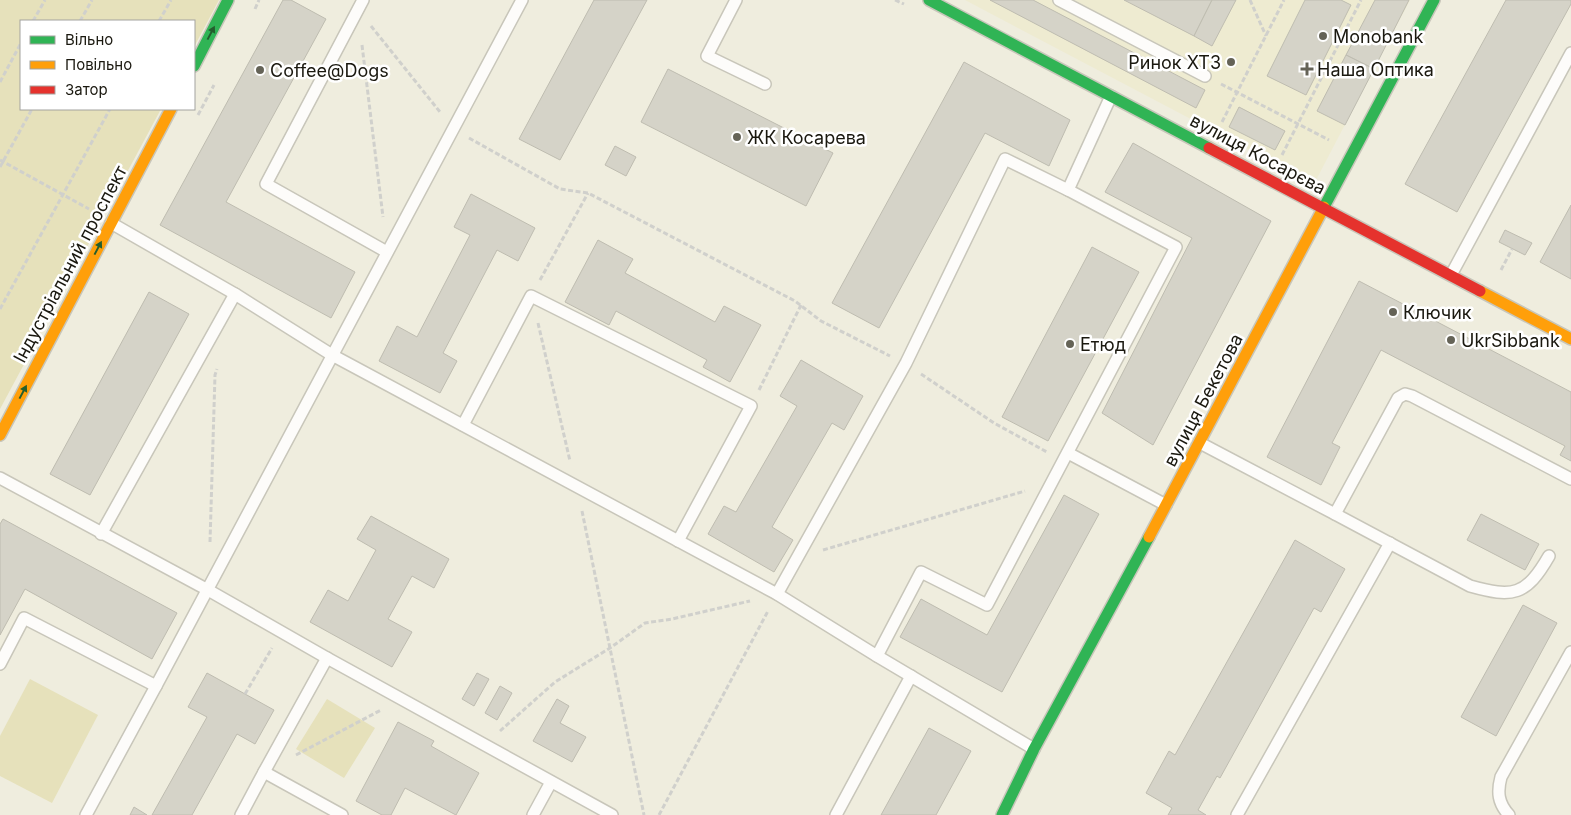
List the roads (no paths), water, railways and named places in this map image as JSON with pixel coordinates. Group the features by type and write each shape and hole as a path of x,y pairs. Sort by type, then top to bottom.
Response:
{"street":[{"path":"195,64 228,0"},
{"name":"вулиця Косарєва","path":"929,0 1571,339"},
{"name":"вулиця Бекетова","path":"1002,815 1034,749 1200,443 1322,208 1434,0"},
{"name":"Індустріальний проспект","path":"0,435 170,110"}],"lane":[{"path":"86,815 522,0"},
{"path":"736,0 707,56 764,84"},
{"path":"1059,0 1205,76"},
{"path":"361,5 266,184 387,252"},
{"path":"1451,275 1571,53"},
{"path":"1068,190 1111,96"},
{"path":"777,594 906,364 1005,160 1068,190 1176,247 987,605 921,572 877,656"},
{"path":"111,222 235,294 332,355 777,594 1034,749"},
{"path":"101,534 235,294"},
{"path":"462,425 531,296 751,406 678,541"},
{"path":"1335,514 1398,398 1405,394 1571,479"},
{"path":"1200,443 1470,586 1494,593 1509,593 1531,582 1549,556"},
{"path":"1068,453 1166,505"},
{"path":"0,478 208,590 326,658 612,815"},
{"path":"1237,815 1390,543"},
{"path":"0,664 24,618 156,686"},
{"path":"1509,815 1502,807 1498,790 1501,776 1568,665 1571,652"},
{"path":"241,815 326,658"},
{"path":"836,815 911,676"},
{"path":"264,772 342,815"},
{"path":"533,815 551,782"}],"place":[{"name":"Monobank","path":"1323,36"},
{"name":"Ринок ХТЗ","path":"1231,62"},
{"name":"Наша Оптика","path":"1307,69"},
{"name":"Coffee@Dogs","path":"260,70"},
{"name":"ЖК Косарева","path":"737,137"},
{"name":"Ключик","path":"1393,312"},
{"name":"UkrSibbank","path":"1451,340"},
{"name":"Етюд","path":"1070,344"}]}
